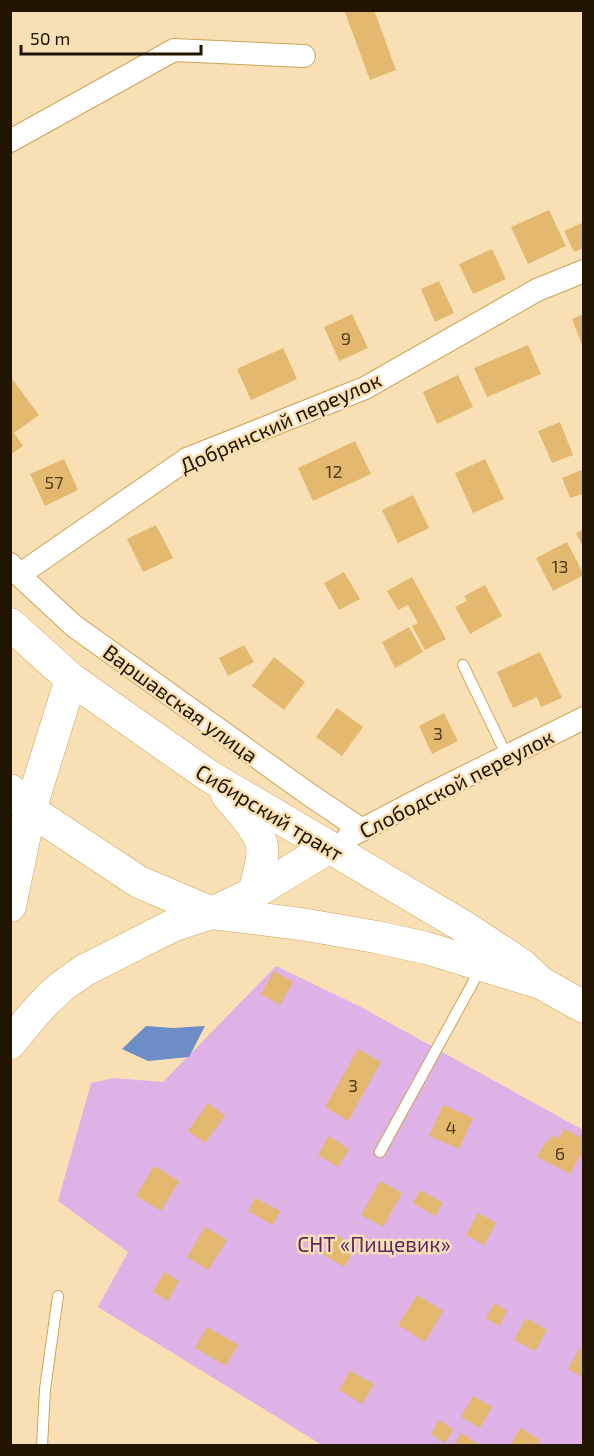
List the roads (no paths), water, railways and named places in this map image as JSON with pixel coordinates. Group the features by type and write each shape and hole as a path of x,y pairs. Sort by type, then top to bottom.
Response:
{"main road":[{"name":"Сибирский тракт","path":"10,624 71,679 209,776 466,928 522,965 541,983"},
{"path":"10,906 20,800 71,679"},
{"path":"209,776 242,812 262,845 254,893"},
{"name":"Сибирский тракт","path":"20,800 139,882 212,913 301,924 426,948 541,983 584,1007"},
{"path":"10,1043 46,1000 85,970 174,925 212,913 254,893 328,848"}],"street":[{"path":"10,141 174,50 304,56"},
{"name":"Добрянский переулок","path":"15,569 187,459 365,388 537,290 584,271"},
{"name":"Варшавская улица","path":"15,569 74,626 281,775 362,830"},
{"name":"Слободской переулок","path":"328,848 434,792 584,718"}],"lane":[{"path":"463,665 507,756"},
{"path":"380,1152 483,965"},
{"path":"42,1446 45,1389 58,1296"}],"water":[{"path":"146,1026 173,1028 205,1026 189,1057 148,1061 122,1049"}],"park label":[{"name":"СНТ «Пищевик»","path":"374,1243"}]}
